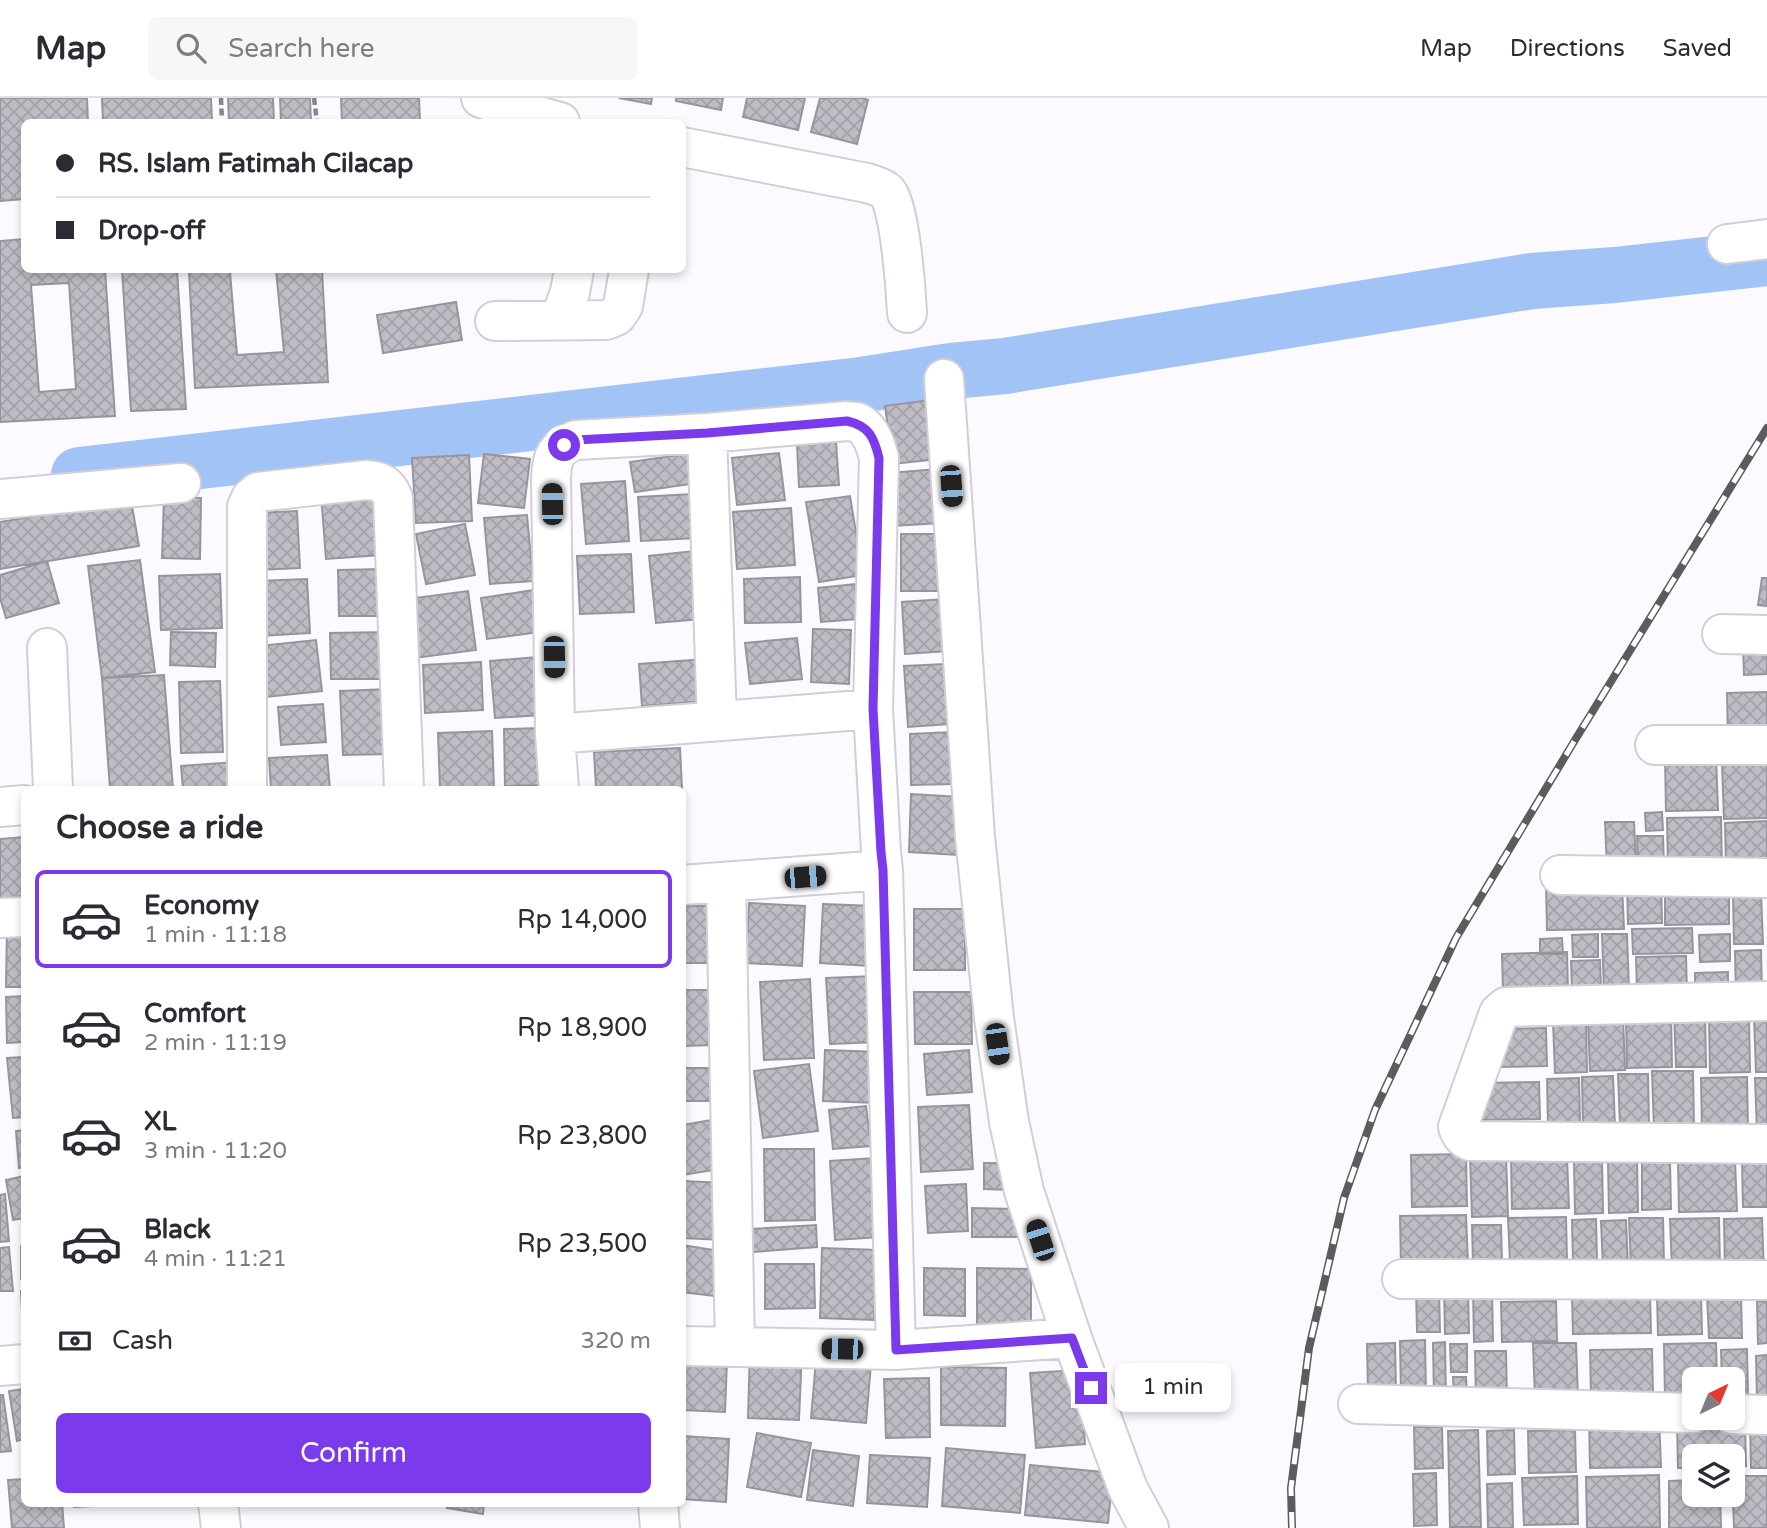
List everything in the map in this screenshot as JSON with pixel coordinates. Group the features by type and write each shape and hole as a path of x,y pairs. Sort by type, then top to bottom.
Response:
{"street":[{"path":"481,98 549,119"},
{"path":"686,148 867,183 887,193 894,205 907,313"},
{"path":"1727,244 1767,239"},
{"path":"560,320 572,273"},
{"path":"495,321 606,320 616,316 623,306 628,273"},
{"path":"944,379 975,837 993,1018 1009,1122 1024,1191 1072,1338 1128,1489 1149,1528"},
{"path":"559,786 555,734 551,478 555,453 576,440 707,433 847,421 859,423 876,444 879,458 873,709 883,870 896,1350"},
{"path":"707,433 717,721"},
{"path":"247,786 247,507 258,492 374,480 390,489 393,498 404,786"},
{"path":"0,499 181,483"},
{"path":"1722,634 1767,635"},
{"path":"47,648 53,786"},
{"path":"555,734 873,709"},
{"path":"1655,745 1767,745"},
{"path":"0,807 21,805"},
{"path":"686,885 883,870"},
{"path":"1560,875 1767,878"},
{"path":"726,883 734,1347"},
{"path":"0,918 21,917"},
{"path":"1767,1001 1506,1007 1499,1013 1458,1127 1460,1134 1470,1141 1767,1144"},
{"path":"1402,1279 1767,1280"},
{"path":"686,1346 896,1350 1072,1338"},
{"path":"0,1366 21,1364"},
{"path":"1358,1404 1682,1413"},
{"path":"1745,1414 1767,1415"},
{"path":"218,1507 221,1528"},
{"path":"658,1507 660,1528"}],"path":[{"path":"221,98 222,119"},
{"path":"314,98 317,119"}],"building":[{"path":"0,98 87,98 88,119 21,119 21,199 0,201"},
{"path":"102,98 211,98 212,119 103,119"},
{"path":"228,98 273,98 274,119 229,119"},
{"path":"280,98 310,98 311,119 281,119"},
{"path":"341,98 419,98 420,119 342,119"},
{"path":"619,98 652,98 651,104"},
{"path":"676,98 723,98 721,110 676,101"},
{"path":"747,98 805,98 798,130 743,117"},
{"path":"820,98 868,100 857,144 811,132"},
{"path":"21,239 21,273 105,273 115,416 0,422 0,241","holes":["69,283 76,389 39,392 31,285"]},
{"path":"122,273 177,273 186,409 131,411"},
{"path":"189,273 230,273 237,355 284,352 276,273 322,273 328,382 195,388"},
{"path":"456,302 462,340 383,353 377,315"},
{"path":"930,400 938,459 893,464 885,406"},
{"path":"836,442 839,485 799,487 797,444"},
{"path":"693,453 697,483 635,492 630,462"},
{"path":"779,453 785,500 737,505 732,458"},
{"path":"484,454 530,459 524,508 478,503"},
{"path":"469,455 472,521 416,523 412,458"},
{"path":"937,469 941,523 893,526 890,473"},
{"path":"625,481 629,541 586,544 581,484"},
{"path":"376,491 381,555 326,559 321,494"},
{"path":"693,494 696,538 641,541 638,497"},
{"path":"850,496 863,575 819,582 806,502"},
{"path":"164,497 201,498 200,559 162,558"},
{"path":"131,500 139,546 0,569 0,522"},
{"path":"791,508 795,565 737,569 733,512"},
{"path":"297,511 300,568 257,570 254,513"},
{"path":"527,515 533,581 490,584 484,518"},
{"path":"465,524 475,575 426,584 416,534"},
{"path":"901,534 938,534 939,591 901,591"},
{"path":"694,551 701,619 656,623 649,556"},
{"path":"631,554 634,612 580,614 577,556"},
{"path":"140,560 155,672 102,678 88,566"},
{"path":"47,561 59,603 6,618 0,598 0,575"},
{"path":"382,569 382,616 339,616 338,570"},
{"path":"220,574 222,628 161,630 159,576"},
{"path":"800,577 801,622 745,623 744,579"},
{"path":"1762,578 1767,578 1767,606 1758,605"},
{"path":"307,579 310,633 260,636 257,581"},
{"path":"855,584 858,619 821,622 818,588"},
{"path":"534,590 540,632 487,639 481,598"},
{"path":"468,591 476,650 415,658 407,599"},
{"path":"945,599 948,651 905,654 902,602"},
{"path":"813,629 851,630 849,684 811,682"},
{"path":"171,632 216,633 215,667 170,665"},
{"path":"389,632 389,679 331,679 330,633"},
{"path":"797,638 802,679 750,684 745,643"},
{"path":"316,640 322,691 266,697 260,646"},
{"path":"1743,645 1767,645 1767,674 1744,675"},
{"path":"537,657 542,715 495,718 490,661"},
{"path":"705,659 708,701 642,706 639,664"},
{"path":"481,662 483,710 425,713 423,665"},
{"path":"945,664 949,724 908,727 904,666"},
{"path":"164,675 173,786 110,786 102,678"},
{"path":"220,681 223,752 181,753 179,682"},
{"path":"390,689 393,754 343,755 340,691"},
{"path":"1767,692 1767,740 1728,741 1727,693"},
{"path":"323,704 326,742 281,745 278,707"},
{"path":"541,728 543,785 505,786 504,729"},
{"path":"492,731 494,786 440,786 438,733"},
{"path":"952,732 953,784 911,785 910,734"},
{"path":"680,748 682,786 596,786 594,752"},
{"path":"327,755 330,786 271,786 269,758"},
{"path":"1716,757 1718,810 1666,811 1665,758"},
{"path":"236,762 238,786 183,786 181,766"},
{"path":"1767,762 1767,818 1724,819 1722,763"},
{"path":"911,794 960,797 958,855 909,852"},
{"path":"1662,812 1663,830 1646,831 1645,813"},
{"path":"1721,817 1722,868 1668,869 1667,818"},
{"path":"1767,821 1767,866 1726,867 1725,823"},
{"path":"1605,822 1634,822 1636,867 1607,868"},
{"path":"1637,836 1663,836 1664,867 1638,868"},
{"path":"21,837 21,896 0,899 0,839"},
{"path":"1661,883 1662,923 1628,924 1627,884"},
{"path":"1622,884 1624,929 1547,930 1546,886"},
{"path":"1729,892 1729,924 1665,925 1665,894"},
{"path":"1761,892 1763,944 1734,944 1733,893"},
{"path":"749,903 805,906 802,966 746,963"},
{"path":"823,904 874,906 871,966 820,963"},
{"path":"686,906 711,906 710,963 686,963"},
{"path":"914,909 965,909 965,970 914,970"},
{"path":"7,925 21,926 21,987 6,987"},
{"path":"1692,928 1693,953 1633,954 1632,929"},
{"path":"1598,934 1598,957 1573,957 1572,935"},
{"path":"1602,934 1627,934 1629,989 1604,990"},
{"path":"1730,934 1730,961 1700,962 1699,935"},
{"path":"1562,938 1563,954 1540,954 1540,939"},
{"path":"1761,950 1762,994 1736,995 1735,951"},
{"path":"1567,952 1568,989 1503,991 1502,954"},
{"path":"1686,956 1687,991 1637,992 1636,957"},
{"path":"1600,960 1601,990 1572,991 1571,961"},
{"path":"1728,972 1728,993 1695,994 1695,973"},
{"path":"875,976 879,1042 830,1044 826,978"},
{"path":"810,979 814,1058 764,1060 760,982"},
{"path":"686,990 715,990 716,1045 686,1046"},
{"path":"914,992 971,992 972,1044 915,1044"},
{"path":"21,996 21,1042 7,1043 6,997"},
{"path":"1705,1011 1706,1067 1676,1067 1674,1012"},
{"path":"1671,1015 1672,1067 1627,1068 1626,1017"},
{"path":"1623,1017 1625,1070 1590,1071 1588,1018"},
{"path":"1754,1017 1767,1017 1767,1072 1756,1072"},
{"path":"1749,1019 1750,1072 1710,1073 1709,1020"},
{"path":"1586,1020 1587,1072 1555,1073 1553,1021"},
{"path":"1546,1028 1547,1066 1496,1067 1495,1029"},
{"path":"825,1050 879,1052 877,1103 823,1101"},
{"path":"969,1050 972,1092 927,1095 924,1054"},
{"path":"21,1057 21,1117 13,1118 7,1058"},
{"path":"809,1064 818,1131 763,1138 754,1071"},
{"path":"686,1068 720,1068 720,1101 686,1101"},
{"path":"1652,1071 1693,1071 1694,1128 1654,1129"},
{"path":"1618,1074 1648,1074 1649,1124 1620,1125"},
{"path":"1613,1076 1615,1126 1583,1127 1582,1077"},
{"path":"1747,1077 1748,1129 1702,1130 1701,1078"},
{"path":"1579,1078 1580,1122 1548,1123 1547,1079"},
{"path":"1755,1078 1767,1078 1767,1131 1757,1132"},
{"path":"1539,1082 1540,1119 1477,1120 1477,1083"},
{"path":"969,1105 973,1169 921,1172 918,1107"},
{"path":"866,1106 871,1146 833,1149 829,1110"},
{"path":"712,1120 720,1169 686,1174 686,1124"},
{"path":"21,1130 19,1168 16,1131"},
{"path":"764,1149 814,1149 815,1220 765,1221"},
{"path":"1466,1154 1467,1206 1412,1207 1411,1155"},
{"path":"1506,1155 1508,1216 1472,1217 1470,1156"},
{"path":"1567,1157 1569,1208 1512,1209 1511,1158"},
{"path":"875,1158 880,1237 835,1240 830,1161"},
{"path":"1602,1160 1603,1213 1575,1214 1574,1161"},
{"path":"1670,1160 1671,1209 1642,1210 1642,1161"},
{"path":"1735,1160 1737,1211 1679,1212 1678,1161"},
{"path":"1637,1161 1638,1212 1609,1213 1608,1162"},
{"path":"1767,1161 1767,1207 1743,1207 1742,1162"},
{"path":"984,1163 1012,1163 1011,1190 984,1189"},
{"path":"21,1177 21,1219 13,1220 6,1180"},
{"path":"686,1181 726,1183 724,1240 686,1238"},
{"path":"966,1184 968,1231 928,1233 925,1186"},
{"path":"5,1194 9,1241 0,1242 0,1195"},
{"path":"972,1208 1018,1209 1018,1237 972,1237"},
{"path":"1466,1215 1468,1264 1401,1266 1400,1216"},
{"path":"1566,1217 1567,1260 1510,1261 1508,1218"},
{"path":"1629,1218 1663,1218 1664,1266 1631,1267"},
{"path":"1719,1218 1720,1268 1672,1269 1670,1219"},
{"path":"1762,1218 1764,1274 1725,1274 1724,1219"},
{"path":"1596,1219 1597,1261 1573,1262 1572,1220"},
{"path":"1626,1220 1628,1266 1603,1267 1601,1221"},
{"path":"816,1225 817,1247 753,1252 751,1229"},
{"path":"1472,1225 1501,1225 1502,1262 1473,1263"},
{"path":"686,1246 720,1251 714,1296 686,1292"},
{"path":"9,1247 13,1291 0,1291 0,1248"},
{"path":"822,1248 877,1250 874,1320 820,1318"},
{"path":"765,1264 814,1264 815,1308 765,1309"},
{"path":"924,1268 965,1269 965,1316 924,1315"},
{"path":"977,1268 1031,1269 1031,1331 977,1331"},
{"path":"1416,1288 1439,1288 1440,1332 1417,1332"},
{"path":"1492,1288 1493,1341 1474,1342 1473,1289"},
{"path":"1444,1289 1468,1289 1469,1333 1445,1334"},
{"path":"1650,1294 1651,1333 1573,1334 1572,1296"},
{"path":"1701,1294 1702,1334 1658,1335 1657,1295"},
{"path":"1741,1294 1742,1338 1709,1338 1707,1295"},
{"path":"1556,1301 1557,1341 1502,1342 1501,1302"},
{"path":"1757,1301 1767,1301 1767,1343 1758,1344"},
{"path":"1425,1340 1426,1395 1401,1396 1400,1341"},
{"path":"1445,1342 1446,1397 1434,1398 1433,1343"},
{"path":"1395,1343 1396,1391 1368,1392 1367,1344"},
{"path":"1533,1343 1576,1343 1578,1398 1535,1399"},
{"path":"1716,1343 1717,1367 1682,1367 1682,1396 1665,1397 1664,1344"},
{"path":"1450,1344 1467,1344 1467,1372 1451,1372"},
{"path":"750,1348 802,1350 799,1420 748,1418"},
{"path":"1652,1349 1653,1392 1591,1393 1590,1350"},
{"path":"1747,1349 1748,1398 1745,1398 1745,1367 1722,1367 1721,1350"},
{"path":"1475,1351 1506,1351 1507,1401 1476,1402"},
{"path":"1767,1355 1767,1401 1757,1401 1756,1356"},
{"path":"686,1359 727,1361 725,1412 686,1410"},
{"path":"816,1360 871,1364 866,1423 811,1418"},
{"path":"941,1367 1006,1368 1005,1426 941,1425"},
{"path":"1080,1370 1085,1444 1036,1448 1030,1373"},
{"path":"1453,1377 1466,1377 1467,1394 1454,1395"},
{"path":"929,1378 930,1437 886,1438 884,1379"},
{"path":"21,1389 21,1440 17,1441 9,1391"},
{"path":"0,1395 3,1395 11,1451 0,1452"},
{"path":"1659,1415 1661,1467 1590,1468 1589,1416"},
{"path":"1745,1422 1746,1466 1745,1444 1682,1444 1682,1468 1678,1468 1677,1423 1682,1423 1682,1430 1745,1430"},
{"path":"1767,1422 1767,1468 1751,1468 1750,1423"},
{"path":"1414,1427 1442,1427 1443,1468 1415,1469"},
{"path":"1478,1430 1481,1527 1450,1527 1448,1431"},
{"path":"1514,1430 1515,1474 1488,1475 1487,1431"},
{"path":"1575,1430 1576,1472 1529,1473 1528,1431"},
{"path":"757,1433 811,1443 801,1497 747,1487"},
{"path":"686,1436 729,1439 726,1502 686,1499"},
{"path":"946,1448 1025,1455 1020,1513 942,1506"},
{"path":"813,1450 859,1456 853,1506 807,1500"},
{"path":"870,1455 930,1458 927,1507 867,1503"},
{"path":"1030,1465 1113,1473 1108,1523 1025,1515"},
{"path":"1436,1473 1437,1525 1414,1526 1413,1474"},
{"path":"1659,1475 1660,1527 1587,1528 1586,1477"},
{"path":"1577,1476 1578,1524 1524,1525 1522,1478"},
{"path":"1745,1476 1767,1476 1767,1528 1734,1528 1733,1507 1745,1507"},
{"path":"21,1479 21,1507 62,1507 64,1528 12,1528 8,1480"},
{"path":"1682,1480 1682,1507 1720,1507 1721,1527 1669,1528 1669,1481"},
{"path":"1512,1483 1513,1528 1488,1528 1487,1484"},
{"path":"447,1507 484,1507 483,1514"}],"waterway":[{"path":"79,475 861,385 951,371 1005,366 1532,281 1615,275 1767,258"}],"railway":[{"path":"1292,1528 1291,1488 1309,1348 1344,1198 1375,1110 1456,938 1767,428"}],"route":[{"path":"564,445 576,440 707,433 847,421 859,423 876,444 879,458 873,709 883,870 896,1350 1072,1338 1091,1388"}]}
